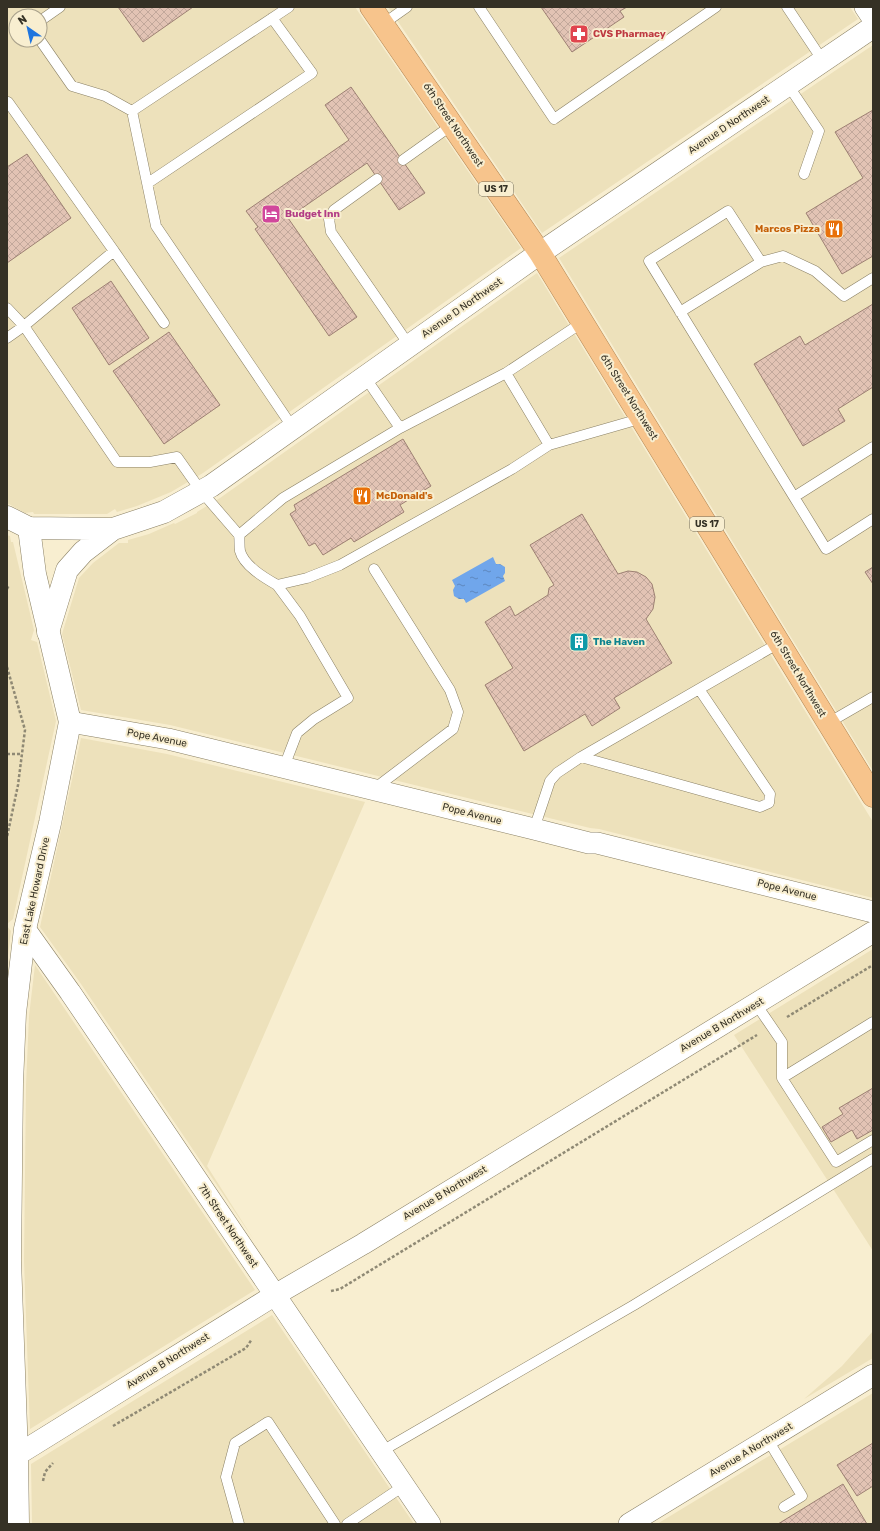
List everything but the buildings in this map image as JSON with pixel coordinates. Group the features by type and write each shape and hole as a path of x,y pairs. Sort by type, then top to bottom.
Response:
{"highway":[{"name":"6th Street Northwest","path":"377,15 540,252 873,796"}],"street":[{"path":"865,7 873,20"},
{"name":"Avenue D Northwest","path":"29,528 113,529 164,512 201,491 293,428 540,252 873,27"},
{"path":"7,518 29,528"},
{"name":"East Lake Howard Drive","path":"18,1524 10,1260 12,1083 15,1013 26,929 70,722 35,574 29,528"},
{"path":"48,632 67,570 83,552 113,529"},
{"name":"Pope Avenue","path":"70,722 168,739 589,843 597,843 873,912"},
{"name":"7th Street Northwest","path":"26,929 382,1451 430,1524"},
{"name":"Avenue B Northwest","path":"17,1455 275,1295 363,1244 873,932"},
{"name":"Avenue A Northwest","path":"635,1522 873,1375"}],"lane":[{"path":"48,15 60,7"},
{"path":"132,111 289,7"},
{"path":"377,15 407,7"},
{"path":"479,7 554,119 716,7"},
{"path":"787,7 823,61"},
{"path":"148,183 312,73 272,18"},
{"path":"46,48 72,86 105,96 132,111 156,226 293,428"},
{"path":"788,85 819,131 804,174"},
{"path":"7,102 164,323"},
{"path":"403,160 452,125"},
{"path":"377,179 334,210 329,219 331,232 409,345"},
{"path":"761,262 728,211 649,261 826,549 873,518"},
{"path":"7,338 24,326 114,251"},
{"path":"680,312 761,262 783,256 815,270 844,296 873,278"},
{"path":"7,308 24,326 117,462 150,462 177,457 201,491 240,535 240,551 247,562 259,575 278,585 300,616 348,698 314,719 297,733 284,767"},
{"path":"240,535 283,498 400,428 506,373 583,322"},
{"path":"506,373 549,445"},
{"path":"365,377 400,428"},
{"path":"278,585 308,578 340,565 512,469 549,445 643,418"},
{"path":"794,497 873,447"},
{"path":"374,569 450,690 458,712 453,729 374,789"},
{"path":"534,829 550,781 558,773 581,757 779,643"},
{"path":"581,757 760,807 769,803 770,794 699,689"},
{"path":"828,723 873,696"},
{"path":"756,1004 782,1042 782,1078 836,1162 873,1140"},
{"path":"782,1078 873,1022"},
{"path":"382,1451 634,1306 873,1159"},
{"path":"239,1524 226,1477 235,1443 268,1422 335,1524"},
{"path":"768,1440 802,1496 784,1507"},
{"path":"347,1524 360,1520 404,1486"}],"path":[{"path":"7,589 9,585"},
{"path":"7,667 25,730 18,785 7,837"},
{"path":"7,754 22,754"},
{"path":"328,1292 340,1289 873,965"},
{"path":"111,1427 246,1348 253,1337"},
{"path":"43,1484 45,1472 58,1458"}],"shaded area":[{"path":"7,7 355,7 521,248 203,473 171,492 137,506 117,512 115,509 107,514 25,513 7,503"},
{"path":"388,7 850,7 858,19 542,233"},
{"path":"873,45 873,771 559,258"},
{"path":"537,273 873,822 873,898 599,829 170,725 81,710 62,634 79,578 93,563 119,543 128,543 128,540 149,534 174,523 175,524 197,513 220,498"},
{"path":"7,535 10,536 11,542 13,542 34,630 31,640 37,642 56,721 13,919 7,924"},
{"path":"81,738 167,754 365,802 207,1166 254,1240 81,984 40,927"},
{"path":"7,926 11,931 7,964"},
{"path":"873,949 873,1251 734,1035"},
{"path":"35,965 255,1290 30,1429 24,1261 26,1085 29,1016"},
{"path":"272,1315 414,1524 32,1524 31,1464"},
{"path":"873,1331 873,1358 804,1399 842,1366"},
{"path":"873,1393 873,1524 657,1524"}],"water":[{"path":"493,557 496,564 500,564 505,567 505,573 503,576 505,581 466,603 464,599 459,599 454,596 453,590 455,586 452,580"}],"place":[{"name":"CVS Pharmacy","path":"579,34"},
{"name":"Budget Inn","path":"271,214"},
{"name":"Marcos Pizza","path":"834,229"},
{"name":"McDonald's","path":"362,496"},
{"name":"The Haven","path":"579,642"}]}
